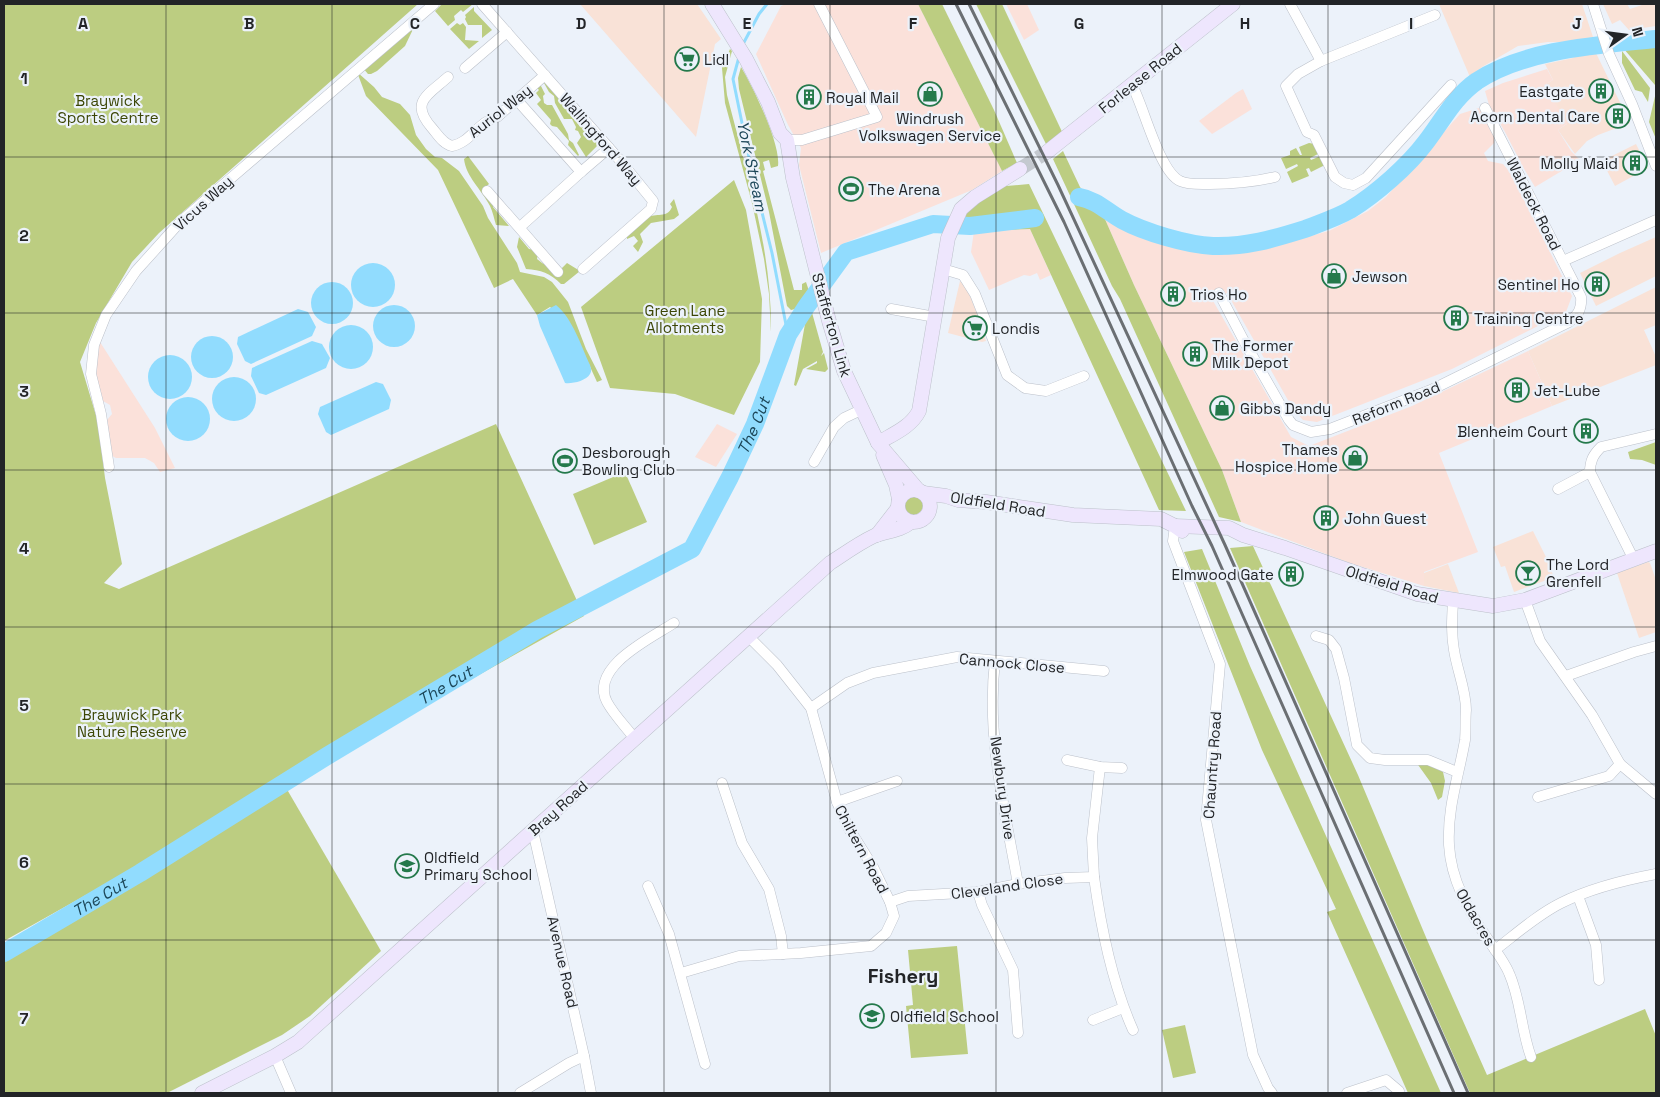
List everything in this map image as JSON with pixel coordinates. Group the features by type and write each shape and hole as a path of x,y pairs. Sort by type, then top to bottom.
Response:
{"main road":[{"path":"712,4 746,59 768,102 780,133 787,140"},
{"name":"Forlease Road","path":"1047,152 1233,4"},
{"name":"Stafferton Link","path":"787,140 793,178 829,321 844,371 878,443 921,492"},
{"path":"911,522 901,516 896,485 878,443 909,424 919,410 948,238 961,209 975,197 1020,169"},
{"path":"877,535 906,492 921,492"},
{"name":"Oldfield Road","path":"921,492 958,500 986,502 1073,515 1161,519 1175,526 1187,536 1243,535 1417,594 1493,606 1525,600 1656,551"},
{"name":"Oldfield Road","path":"911,522 922,520 928,512 928,497 921,492"},
{"path":"928,512 958,500"},
{"name":"Bray Road","path":"202,1093 275,1056 305,1036 830,563 862,542 877,535 904,527 911,522"}],"street":[{"name":"Vicus Way","path":"109,467 101,414 91,374 94,345 106,315 136,271 181,221 434,4"},
{"name":"Wallingford Way","path":"482,4 652,198 653,206 583,268"},
{"path":"787,140 802,140 877,117 818,4"},
{"path":"1290,4 1321,61"},
{"path":"1594,4 1610,54 1636,102 1656,166"},
{"path":"1435,15 1321,61 1298,74 1286,86 1307,132 1314,136 1335,177 1344,183 1353,185 1366,178 1451,85"},
{"path":"465,68 507,32"},
{"name":"Auriol Way","path":"448,77 422,100 421,111 423,118 445,143 454,146 490,119 497,117 545,75"},
{"path":"1132,86 1162,157 1170,173 1179,181 1192,184 1221,184 1262,175 1276,177"},
{"path":"517,100 581,172"},
{"name":"Waldeck Road","path":"1485,108 1563,261 1656,220"},
{"path":"520,227 609,148"},
{"path":"487,191 558,272"},
{"name":"Reform Road","path":"1220,294 1245,343 1289,420 1293,425 1304,430 1321,432 1431,390 1569,322 1580,310 1582,302 1563,261"},
{"path":"944,269 963,275 976,294 1007,375 1025,388 1046,391 1084,376"},
{"path":"892,309 935,316"},
{"path":"814,462 834,427 844,418 861,410"},
{"path":"1634,560 1590,472 1590,462 1595,453 1601,448 1656,434"},
{"path":"1558,489 1590,472"},
{"name":"Chauntry Road","path":"1175,526 1173,541 1220,664 1206,820 1253,1055 1272,1093"},
{"path":"1525,600 1540,641 1592,715 1620,764 1656,794"},
{"name":"Oldacres","path":"1454,601 1452,627 1454,649 1466,707 1465,739 1451,802 1448,827 1449,847 1460,893 1474,919 1508,970 1513,982 1526,1043 1531,1057"},
{"path":"635,739 606,701 604,690 606,677 616,661 674,622"},
{"name":"Chiltern Road","path":"681,973 738,956 871,946 886,932 894,916 890,902 873,867 848,828 837,802 811,708 776,665 748,636"},
{"path":"1316,636 1329,640 1336,649 1344,678 1357,746 1370,758 1428,760 1457,772"},
{"path":"1566,676 1656,646"},
{"name":"Cannock Close","path":"811,708 847,683 873,673 957,657 1104,671"},
{"name":"Newbury Drive","path":"995,661 993,678 995,756 1018,884"},
{"path":"1067,760 1100,767 1122,768"},
{"path":"1538,797 1609,776 1620,764"},
{"path":"1100,767 1092,838 1094,877 1099,915 1123,1008 1133,1030"},
{"path":"837,802 897,781"},
{"path":"722,783 742,843 769,889 781,936 783,954"},
{"name":"Avenue Road","path":"533,831 591,1093"},
{"path":"1495,950 1560,903 1615,882 1656,874"},
{"name":"Cleveland Close","path":"890,902 908,896 978,892 1018,884 1065,878 1094,877"},
{"path":"648,886 670,934 704,1064"},
{"path":"978,892 982,905 1013,970 1018,1033"},
{"path":"1578,896 1596,945 1599,980"},
{"path":"1093,1020 1123,1008"},
{"path":"275,1056 291,1093"},
{"path":"520,1093 584,1056"},
{"path":"1347,1093 1386,1080 1399,1090"}],"shaded area":[{"path":"580,4 697,4 721,39 715,44 696,137"},
{"path":"786,4 918,4 1002,171 972,190 821,253 799,165 801,148 788,125 756,54 781,6"},
{"path":"1006,4 1027,4 1039,30 1024,40"},
{"path":"1439,4 1582,4 1593,37 1577,42 1548,42 1518,46 1482,67 1470,77"},
{"path":"1603,4 1627,4 1630,9 1645,4 1656,4 1656,26 1629,30 1620,20 1612,24"},
{"path":"1594,49 1630,123 1587,141 1575,154 1558,130 1567,124 1544,85 1553,80 1545,64 1573,58 1579,53"},
{"path":"1547,69 1553,80 1544,85 1568,123 1558,130 1571,151 1580,160 1535,187 1489,105 1485,91 1503,83"},
{"path":"1243,89 1252,109 1212,134 1199,121"},
{"path":"1479,108 1494,135 1494,143 1484,153 1488,161 1503,164 1509,171 1523,198 1572,296 1566,312 1452,369 1317,422 1303,420 1293,409 1227,293 1212,299 1291,437 1309,446 1412,406 1528,351 1552,406 1439,453 1478,552 1424,572 1424,586 1350,563 1241,522 1222,470 1134,285 1104,217 1110,218 1145,237 1181,248 1201,251 1242,251 1265,248 1329,231 1368,211 1386,197 1460,114"},
{"path":"1636,144 1648,168 1615,186 1602,161"},
{"path":"1030,229 1051,275 1040,280 1037,273 1030,276 1024,275 989,290 971,252 974,231"},
{"path":"1656,237 1656,276 1596,306 1580,273"},
{"path":"960,281 967,288 986,341 982,342 948,333"},
{"path":"1656,287 1656,325 1644,330 1656,357 1656,365 1552,406 1528,351"},
{"path":"100,342 155,428 175,468 160,472 154,463 145,458 116,458 112,456 107,420 112,414 110,405 103,401 96,375 96,358"},
{"path":"717,424 737,434 716,467 695,457"},
{"path":"1533,531 1555,577 1514,592 1505,566 1501,567 1493,547"},
{"path":"1648,562 1656,580 1656,632 1639,638 1617,573"},
{"path":"1448,564 1459,593 1424,586 1424,573"}],"green space":[{"path":"4,4 418,4 159,233 132,262 96,323 80,362 98,422 105,478 122,564 104,583 119,589 496,424 584,616 4,941"},
{"path":"442,4 473,4 454,16 455,20 448,26 435,11"},
{"path":"918,4 942,4 994,110 1017,163 1002,171"},
{"path":"976,4 1002,4 1064,136 1049,150"},
{"path":"474,7 474,11 492,30 482,38 482,25 468,25 465,19 465,15"},
{"path":"457,23 460,25 463,23 466,27 465,40 479,41 469,49 450,29"},
{"path":"415,25 405,46 377,71 368,74 362,67"},
{"path":"1656,38 1656,92 1655,85 1623,48 1621,43"},
{"path":"730,49 732,51 725,77 727,95 763,241 770,301 771,332 769,294 764,259 752,203 725,103 722,68"},
{"path":"1622,51 1650,88 1648,102 1642,92 1635,90 1622,63"},
{"path":"741,67 759,101 771,130 778,156 778,166 771,168 769,160 763,162 765,170 763,171 794,290 802,290 802,284 806,282 809,291 799,308 791,310 787,306 769,212 739,89 738,78"},
{"path":"357,72 382,97 400,104 410,115 416,135 426,149 435,157 442,158 459,171 483,206 488,218 517,263 520,272 544,277 552,282 568,302 586,349 602,380 597,382 571,325 550,307 537,315 513,279 494,288 438,170 366,96"},
{"path":"544,83 597,142 597,146 586,157 577,143 581,137 578,131 575,130 576,127 572,119 564,119 555,103 554,96 549,92"},
{"path":"540,84 545,94 543,96 544,103 552,105 578,156 568,145 569,141 557,127 550,124 551,120 537,104 541,100 536,93 539,90 535,86"},
{"path":"1656,92 1656,139 1649,122"},
{"path":"1309,143 1315,144 1322,152 1310,158 1311,160 1323,155 1327,164 1311,172 1309,168 1306,169 1309,176 1292,183 1287,172 1298,166 1297,164 1286,169 1281,158 1290,155 1290,151 1296,148 1300,155 1302,155 1299,147"},
{"path":"1063,151 1080,187 1104,217 1134,285 1222,470 1241,522 1219,517 1120,299 1112,286 1053,159"},
{"path":"468,156 489,184 482,190 493,202 493,207 509,226 496,225 487,200 465,166 464,159"},
{"name":"Green Lane Allotments","path":"734,180 746,210 762,299 760,362 734,415 675,394 610,388 581,307"},
{"path":"1029,184 1186,511 1159,510 1030,229 974,231 967,221 965,215 970,208 995,187"},
{"path":"674,199 679,215 674,219 651,223 640,234 643,242 638,252 633,246 638,241 634,236 627,239 627,235 650,216 670,211 672,207 670,204"},
{"path":"519,237 529,249 535,250 538,254 537,259 557,273 567,263 580,271 564,284 561,284 545,273 526,269 517,247"},
{"path":"811,309 823,352 821,356 824,353 828,369 825,372 806,369 817,363 817,361 803,369 796,386 794,385 807,313"},
{"path":"1656,442 1656,465 1642,460 1630,459 1628,452"},
{"name":"Desborough Bowling Club","path":"625,472 647,522 594,545 573,494"},
{"path":"913,495 920,498 923,505 920,512 913,515 906,512 903,505 906,498"},
{"path":"1253,546 1358,775 1428,942 1487,1075 1645,1009 1656,1036 1656,1093 1470,1093 1230,548"},
{"path":"1202,549 1250,666 1441,1093 1408,1093 1327,912 1336,909 1262,750 1184,552"},
{"path":"1416,762 1432,765 1443,772 1445,781 1442,797 1438,800 1431,783"},
{"path":"285,786 381,951 310,1016 282,1035 167,1093 4,1093 4,960"},
{"path":"957,946 968,1054 911,1058 906,1006 913,1005 908,950"},
{"path":"1185,1025 1196,1073 1173,1078 1162,1030"}],"water":[{"path":"373,263 385,267 391,273 395,285 391,297 385,303 373,307 361,303 355,297 351,285 355,273 361,267"},
{"path":"336,282 344,285 350,291 353,303 350,315 344,321 328,324 320,321 314,315 311,299 314,291 320,285"},
{"path":"398,305 406,308 412,314 415,326 412,338 406,344 390,347 382,344 376,338 373,322 376,314 382,308"},
{"path":"556,305 572,325 591,367 591,372 588,376 579,382 565,383 540,326 537,315"},
{"path":"298,309 308,312 316,327 312,336 251,364 245,361 237,344 238,337"},
{"path":"351,325 363,329 369,335 373,347 369,359 363,365 351,369 339,365 333,359 329,347 333,335 339,329"},
{"path":"216,336 224,339 230,345 233,357 230,369 224,375 208,378 200,375 194,369 191,353 194,345 200,339"},
{"path":"312,341 322,344 330,358 326,368 266,395 259,393 251,376 252,368"},
{"path":"170,355 182,359 188,365 192,377 188,389 182,395 170,399 158,395 152,389 148,377 152,365 158,359"},
{"path":"234,377 246,381 252,387 256,399 252,411 246,417 234,421 222,417 216,411 212,399 216,387 222,381"},
{"path":"376,382 383,384 391,400 389,409 331,435 326,432 318,414 320,407"},
{"path":"188,397 200,401 206,407 210,419 206,431 200,437 188,441 176,437 170,431 166,419 170,407 176,401"}],"waterway":[{"name":"York Stream","path":"742,46 759,14 767,4"},
{"path":"1079,197 1091,201 1122,220 1142,229 1191,243 1225,246 1259,242 1282,236 1339,216 1370,196 1401,170 1419,151 1462,94 1477,81 1496,70 1540,55 1564,50 1656,39"},
{"name":"York Stream","path":"739,57 733,79 752,172 772,253 788,335"},
{"name":"The Cut","path":"4,953 140,873 327,756 537,630 692,549 730,477 755,424 788,335 846,252 933,224 970,226 1035,218"}],"tunnel":[{"path":"1020,169 1047,152"}],"railway":[{"path":"956,4 1064,222 1192,506 1212,546 1454,1093"},
{"path":"969,4 1058,185 1225,545 1468,1093"}],"place":[{"name":"Lidl","path":"687,59"},
{"name":"Eastgate","path":"1601,91"},
{"name":"Windrush Volkswagen Service","path":"930,94"},
{"name":"Royal Mail","path":"809,97"},
{"name":"Acorn Dental Care","path":"1618,116"},
{"name":"Molly Maid","path":"1635,163"},
{"name":"The Arena","path":"851,189"},
{"name":"Jewson","path":"1334,276"},
{"name":"Sentinel Ho","path":"1597,284"},
{"name":"Trios Ho","path":"1173,294"},
{"name":"Training Centre","path":"1456,318"},
{"name":"Londis","path":"975,328"},
{"name":"The Former Milk Depot","path":"1195,354"},
{"name":"Jet-Lube","path":"1517,390"},
{"name":"Gibbs Dandy","path":"1222,408"},
{"name":"Blenheim Court","path":"1586,431"},
{"name":"Thames Hospice Home","path":"1355,458"},
{"name":"Desborough Bowling Club","path":"565,461"},
{"name":"John Guest","path":"1326,518"},
{"name":"The Lord Grenfell","path":"1528,573"},
{"name":"Elmwood Gate","path":"1291,574"},
{"name":"Oldfield Primary School","path":"407,866"},
{"name":"Oldfield School","path":"872,1016"}],"district":[{"name":"Fishery","path":"903,976"}],"park label":[{"name":"Braywick Sports Centre","path":"108,108"},
{"name":"Braywick Park Nature Reserve","path":"132,722"}]}
